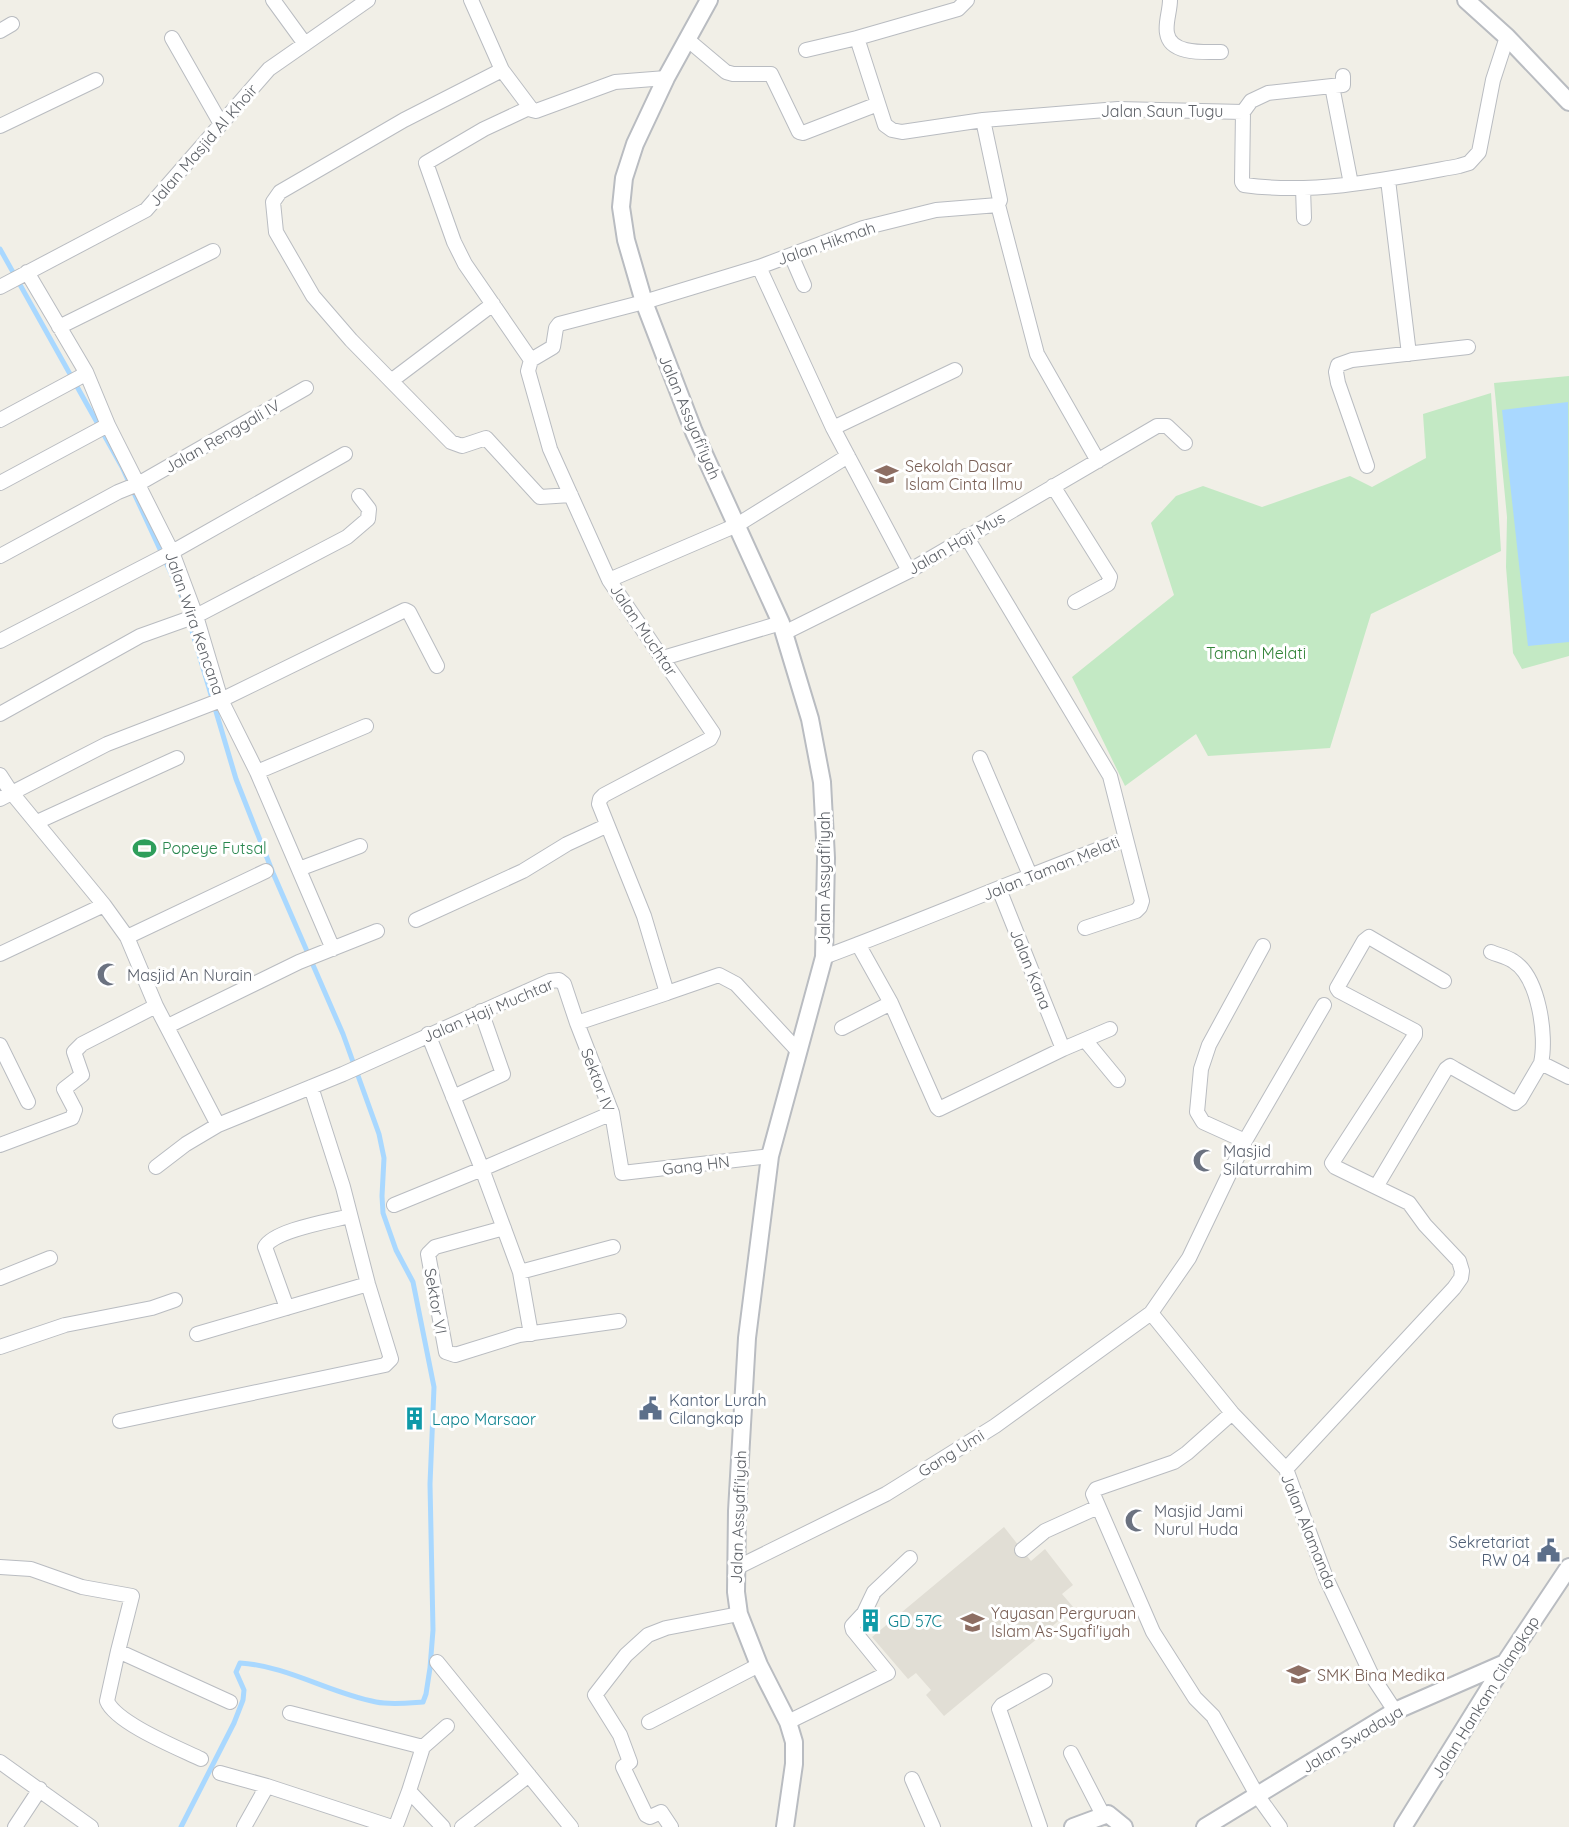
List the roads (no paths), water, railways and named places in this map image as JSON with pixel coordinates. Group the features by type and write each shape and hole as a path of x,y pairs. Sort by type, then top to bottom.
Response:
{"street":[{"path":"273,0 305,45"},
{"name":"Jalan Masjid Al Khoir","path":"4,284 146,210 269,69 368,0"},
{"path":"471,0 502,70 531,109 536,111 615,82 666,78"},
{"name":"Jalan Assyafi'iyah","path":"709,0 666,78 635,144 624,178 621,207 626,240 651,300 694,432 783,628 810,719 822,782 826,858 824,957 770,1156 747,1338 737,1511 736,1592 739,1614 759,1665 788,1722 794,1742 794,1764 785,1827"},
{"path":"806,50 958,9 967,0"},
{"path":"1170,0 1166,32 1176,48 1221,52"},
{"path":"1466,0 1507,37 1569,102"},
{"name":"Jalan Saun Tugu","path":"857,38 885,125 892,130 902,132 983,120 1118,109 1243,112 1243,184 1303,188 1388,180 1459,166 1473,159 1479,152 1493,80 1507,37"},
{"path":"172,38 221,124"},
{"path":"688,40 726,72 771,74 799,132 803,133 878,104"},
{"path":"502,70 404,120 280,192 273,202 276,232 313,296 351,340 451,442 462,446 486,438 540,497 571,495"},
{"path":"1243,112 1251,101 1268,93 1343,85 1343,76"},
{"path":"0,126 96,80"},
{"path":"1332,86 1351,184"},
{"path":"531,109 484,129 426,163 454,242 465,264 531,360"},
{"path":"983,120 1000,200 998,205 1037,354 1098,461"},
{"path":"1388,180 1409,354"},
{"path":"1303,188 1304,218"},
{"name":"Jalan Hikmah","path":"531,360 553,347 559,324 651,300 759,267 862,228 936,210 998,205"},
{"path":"59,327 213,250"},
{"path":"791,255 804,285"},
{"path":"759,267 833,428 909,571"},
{"name":"Jalan Wira Kencana","path":"25,272 59,327 83,375 103,428 135,485 164,555 195,617 214,702 256,772 333,949"},
{"path":"391,381 493,304"},
{"path":"1367,466 1338,383 1338,365 1352,360 1468,347"},
{"name":"Jalan Muchtar","path":"531,360 528,371 550,449 609,580 713,733 710,739 604,795 599,804 644,916 667,993"},
{"path":"833,428 955,370"},
{"path":"0,420 83,375"},
{"name":"Jalan Renggali IV","path":"0,556 135,485 306,388"},
{"name":"Jalan Haji Mus","path":"663,658 783,628 909,571 1157,426 1167,426 1185,442"},
{"path":"0,483 103,428"},
{"path":"0,641 164,555 345,454"},
{"path":"609,580 737,525 848,456"},
{"path":"1053,486 1110,576 1108,584 1075,603"},
{"path":"0,714 140,636 195,617 347,537 368,519 369,509 359,496"},
{"name":"Jalan Taman Melati","path":"824,957 1126,839 1110,776 966,536"},
{"path":"6,796 107,744 214,702 405,610 409,612 436,666"},
{"path":"256,772 366,726"},
{"path":"37,822 177,758"},
{"path":"980,758 1030,875"},
{"path":"0,775 6,796 37,822 127,937 156,1005 218,1125"},
{"path":"416,920 523,871 567,844 606,826"},
{"path":"1085,928 1136,911 1142,904 1126,839"},
{"path":"299,870 360,846"},
{"path":"127,937 266,871"},
{"name":"Jalan Kana","path":"999,889 1063,1049"},
{"path":"0,954 104,905"},
{"path":"168,1026 306,960 377,931"},
{"path":"1286,1469 1461,1278 1462,1271 1459,1261 1425,1225 1409,1203 1335,1167 1332,1163 1415,1035 1415,1031 1337,988 1364,941 1369,937 1444,981"},
{"path":"858,944 891,1003 936,1107 939,1109 1063,1049 1110,1029"},
{"path":"1245,1142 1203,1122 1197,1112 1201,1070 1209,1045 1263,946"},
{"path":"1376,1187 1448,1067 1515,1103 1520,1099 1541,1063 1544,1052 1538,1003 1527,976 1514,961 1491,952"},
{"path":"577,1023 719,975 736,984 798,1050"},
{"name":"Jalan Haji Muchtar","path":"311,1087 550,981 559,980 564,984 577,1023"},
{"path":"842,1028 891,1003"},
{"path":"0,1145 72,1118 75,1110 64,1089 82,1075 74,1052 82,1044 156,1005"},
{"name":"Gang Umi","path":"736,1568 886,1494 956,1451 995,1426 1151,1313 1189,1257 1245,1142 1324,1005"},
{"path":"453,1097 503,1074 481,1011"},
{"name":"Sektor IV","path":"577,1023 612,1113 622,1173"},
{"path":"428,1034 520,1272 531,1334 619,1321"},
{"path":"1085,1040 1118,1080"},
{"path":"0,1045 4,1065 28,1102"},
{"path":"1541,1063 1569,1077"},
{"path":"120,1421 385,1365 391,1359 311,1087 218,1125 186,1144 156,1167"},
{"path":"394,1205 612,1113"},
{"name":"Gang HN","path":"622,1173 770,1156"},
{"path":"287,1308 265,1246 268,1241 284,1233 350,1215"},
{"name":"Sektor VI","path":"504,1228 435,1247 428,1254 444,1349 450,1355 519,1335 531,1334"},
{"path":"520,1272 613,1247"},
{"path":"0,1278 50,1258"},
{"path":"197,1334 368,1284"},
{"path":"0,1347 65,1325 152,1308 175,1300"},
{"name":"Jalan Alamanda","path":"1151,1313 1232,1413 1286,1469 1326,1578 1372,1676 1395,1712"},
{"path":"1232,1413 1174,1462 1095,1489 1093,1494 1153,1632 1195,1698 1214,1716 1257,1795 1280,1827"},
{"path":"1022,1550 1045,1531 1098,1507"},
{"path":"788,1722 888,1672 852,1626 864,1613 869,1598 874,1592 910,1558"},
{"path":"0,1567 31,1569 82,1587 132,1596 107,1701 110,1708 121,1719 201,1759"},
{"name":"Jalan Hankam Cilangkap","path":"1403,1827 1505,1663 1569,1567"},
{"path":"671,1827 661,1812 650,1817 646,1815 623,1767 630,1762 620,1735 595,1695 626,1655 648,1635 666,1628 739,1614"},
{"path":"118,1651 230,1702"},
{"path":"437,1662 571,1827"},
{"name":"Jalan Swadaya","path":"1205,1827 1395,1712 1505,1663"},
{"path":"649,1722 759,1665"},
{"path":"1040,1827 999,1709 1002,1705 1045,1681"},
{"path":"290,1713 423,1747"},
{"path":"220,1773 392,1827 397,1823 423,1747 447,1726"},
{"path":"1071,1752 1102,1815"},
{"path":"0,1762 91,1827"},
{"path":"462,1827 529,1775"},
{"path":"912,1779 933,1827"},
{"path":"244,1827 267,1786"},
{"path":"15,1827 40,1790"},
{"path":"409,1791 443,1827"},
{"path":"1073,1827 1108,1814 1124,1827"}],"water":[{"path":"1568,402 1569,642 1528,646 1502,410"}],"waterway":[{"path":"0,249 122,467 182,597 236,779 273,873 343,1034 379,1134 384,1158 383,1213 396,1250 413,1282 434,1387 430,1484 433,1630 430,1668 423,1702 394,1704 376,1702 342,1693 275,1669 240,1663 236,1672 244,1690 243,1700 234,1723 181,1827"}],"place":[{"name":"Sekolah Dasar Islam Cinta Ilmu","path":"887,475"},
{"name":"Popeye Futsal","path":"144,848"},
{"name":"Masjid An Nurain","path":"109,975"},
{"name":"Masjid Silaturrahim","path":"1205,1160"},
{"name":"Kantor Lurah Cilangkap","path":"651,1409"},
{"name":"Lapo Marsaor","path":"414,1419"},
{"name":"Masjid Jami Nurul Huda","path":"1136,1520"},
{"name":"Sekretariat RW 04","path":"1548,1551"},
{"name":"GD 57C","path":"870,1621"},
{"name":"Yayasan Perguruan Islam As-Syafi'iyah","path":"973,1622"},
{"name":"SMK Bina Medika","path":"1299,1675"}],"park label":[{"name":"Taman Melati","path":"1256,653"}]}
